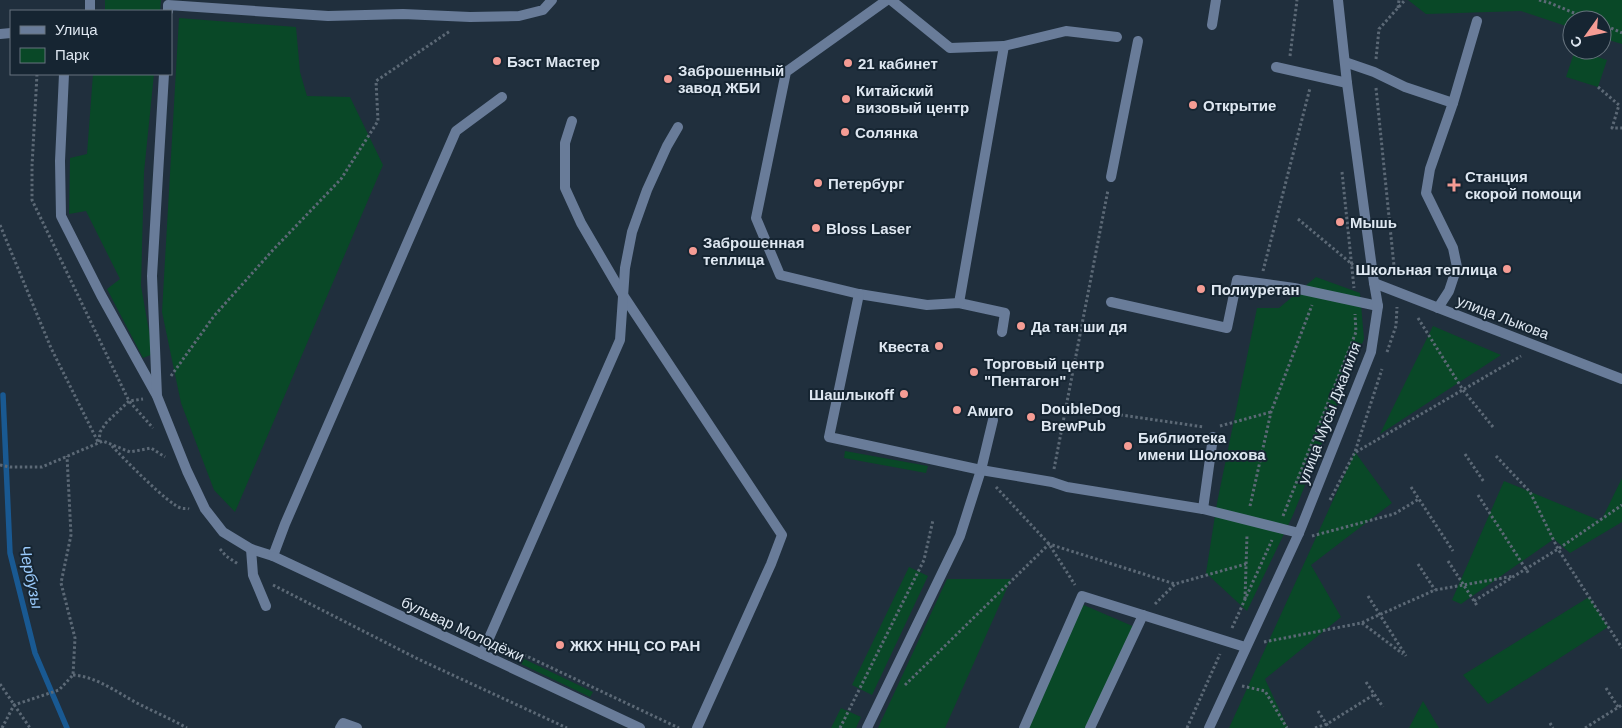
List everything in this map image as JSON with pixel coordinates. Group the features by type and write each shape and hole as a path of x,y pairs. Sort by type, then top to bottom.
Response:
{"street":[{"path":"168,5 328,16 403,14 470,17 520,16 543,10 552,0"},
{"path":"887,0 786,72 756,218 780,275 859,294 927,305 959,303 1005,313 1002,332"},
{"path":"891,0 950,48 1004,46 1066,32 1117,37"},
{"path":"1212,25 1216,0"},
{"name":"улица Мусы Джалиля","path":"1209,728 1299,533 1372,352 1378,306 1347,82 1338,0"},
{"path":"1438,308 1449,291 1457,267 1453,248 1426,193 1430,170 1453,103 1476,21"},
{"path":"1111,177 1138,41"},
{"path":"959,303 1004,46"},
{"path":"1345,62 1374,72 1406,87 1453,103"},
{"path":"1276,67 1347,82"},
{"path":"64,75 60,161 61,216 101,295 157,396"},
{"path":"157,396 152,276 164,75"},
{"path":"273,556 284,524 456,130 502,97"},
{"path":"572,121 564,144 565,188 581,223 623,295 782,535 771,564 697,728"},
{"path":"482,654 620,340 625,268 632,232 666,146 678,127"},
{"path":"1111,302 1228,328 1237,280 1317,293 1378,306"},
{"name":"улица Лыкова","path":"1374,283 1622,379"},
{"path":"859,294 829,437 981,470 1052,482 1067,487 1203,509 1299,533"},
{"name":"бульвар Молодёжи","path":"157,396 205,509 223,532 251,549 273,556 640,728"},
{"path":"867,728 960,536 981,470 993,420"},
{"path":"1203,509 1212,432"},
{"path":"251,549 253,575 266,606"},
{"path":"1024,728 1082,596 1245,648"},
{"path":"1090,728 1143,615"},
{"path":"340,728 343,723 357,728"}],"path":[{"path":"1288,70 1297,0"},
{"path":"1398,9 1399,0"},
{"path":"1379,29 1405,0"},
{"path":"1539,0 1567,10"},
{"path":"99,442 100,432 106,423 129,401 157,396 214,316 272,251 341,179 378,121 376,81 470,17"},
{"path":"37,75 32,200 129,401 156,431"},
{"path":"1262,274 1313,75"},
{"path":"1598,87 1619,105 1612,128 1622,128"},
{"path":"1186,728 1278,528 1356,332 1353,265 1342,167"},
{"path":"1052,482 1111,177"},
{"path":"1298,219 1353,265"},
{"path":"0,225 51,348 99,442"},
{"path":"1244,600 1248,520 1270,412 1317,293"},
{"path":"1418,318 1463,390 1493,427"},
{"path":"1355,452 1521,356"},
{"path":"1066,407 1212,432"},
{"path":"1217,426 1270,412"},
{"path":"0,465 10,467 42,467 103,441 130,452 150,448"},
{"path":"112,446 128,464 180,508 205,509"},
{"path":"162,448 165,457"},
{"path":"1465,454 1484,482"},
{"path":"2,728 14,705 59,690 73,675 75,638 61,583 71,535 67,456"},
{"path":"1496,456 1530,492 1558,549 1622,648"},
{"path":"981,470 1050,544 1082,596"},
{"path":"1411,487 1453,551"},
{"path":"1478,495 1529,574"},
{"path":"1299,533 1312,536 1394,514 1419,499"},
{"path":"186,500 190,509"},
{"path":"1474,601 1558,549 1622,504"},
{"path":"840,728 924,560 933,520"},
{"path":"1050,544 1175,584"},
{"path":"901,689 1050,544"},
{"path":"220,548 226,556 253,575 418,660 567,728"},
{"path":"1448,561 1478,607"},
{"path":"1143,615 1175,584 1246,564"},
{"path":"1418,564 1435,590"},
{"path":"1245,648 1259,643 1362,623 1435,590 1514,576"},
{"path":"1362,623 1406,656 1368,596"},
{"path":"490,638 679,728"},
{"path":"73,675 86,676 144,707 171,718 187,728"},
{"path":"1366,682 1383,707"},
{"path":"0,684 30,728"},
{"path":"1241,686 1265,691 1287,728"},
{"path":"1586,728 1620,706 1606,688"},
{"path":"1314,728 1328,726 1375,694"},
{"path":"1318,711 1328,726"},
{"path":"1550,723 1553,728"}],"green space":[{"path":"105,0 161,0 160,10 105,10"},
{"path":"1408,0 1622,0 1622,44 1612,41 1612,10 1562,10 1562,25 1521,11 1426,14"},
{"path":"179,18 296,27 300,72 307,96 350,97 383,165 235,512 214,490 181,403 162,312"},
{"path":"1572,60 1607,60 1598,87 1566,77"},
{"path":"93,75 154,75 144,172 141,286 153,354 143,358 107,289 120,279 86,211 69,214 70,158 87,154"},
{"path":"1316,277 1360,293 1364,339 1293,515 1247,611 1206,573 1217,503 1257,308 1279,308"},
{"path":"1433,326 1501,355 1380,434"},
{"path":"845,451 928,466 926,473 844,458"},
{"path":"1355,452 1392,503 1311,565 1341,617 1265,679 1288,728 1229,728"},
{"path":"1622,478 1622,522 1570,553 1554,539 1461,604 1452,600 1504,481 1601,521"},
{"path":"909,567 928,576 872,695 852,685"},
{"path":"947,579 1011,579 945,728 878,728"},
{"path":"1589,597 1608,627 1488,704 1463,675"},
{"path":"1079,603 1137,628 1090,728 1024,728"},
{"path":"520,657 593,692 590,697 517,662"},
{"path":"1423,701 1439,728 1409,728"},
{"path":"841,708 861,717 856,728 831,728"}],"waterway":[{"name":"Чербузы","path":"3,395 10,553 35,653 67,728"}],"place":[{"name":"Бэст Мастер","path":"497,61"},
{"name":"21 кабинет","path":"848,63"},
{"name":"Заброшенный завод ЖБИ","path":"668,79"},
{"name":"Китайский визовый центр","path":"846,99"},
{"name":"Открытие","path":"1193,105"},
{"name":"Солянка","path":"845,132"},
{"name":"Петербург","path":"818,183"},
{"name":"Станция скорой помощи","path":"1454,185"},
{"name":"Мышь","path":"1340,222"},
{"name":"Bloss Laser","path":"816,228"},
{"name":"Заброшенная теплица","path":"693,251"},
{"name":"Школьная теплица","path":"1507,269"},
{"name":"Полиуретан","path":"1201,289"},
{"name":"Да тан ши дя","path":"1021,326"},
{"name":"Квеста","path":"939,346"},
{"name":"Торговый центр \"Пентагон\"","path":"974,372"},
{"name":"Шашлыкoff","path":"904,394"},
{"name":"Амиго","path":"957,410"},
{"name":"DoubleDog BrewPub","path":"1031,417"},
{"name":"Библиотека имени Шолохова","path":"1128,446"},
{"name":"ЖКХ ННЦ СО РАН","path":"560,645"}]}
